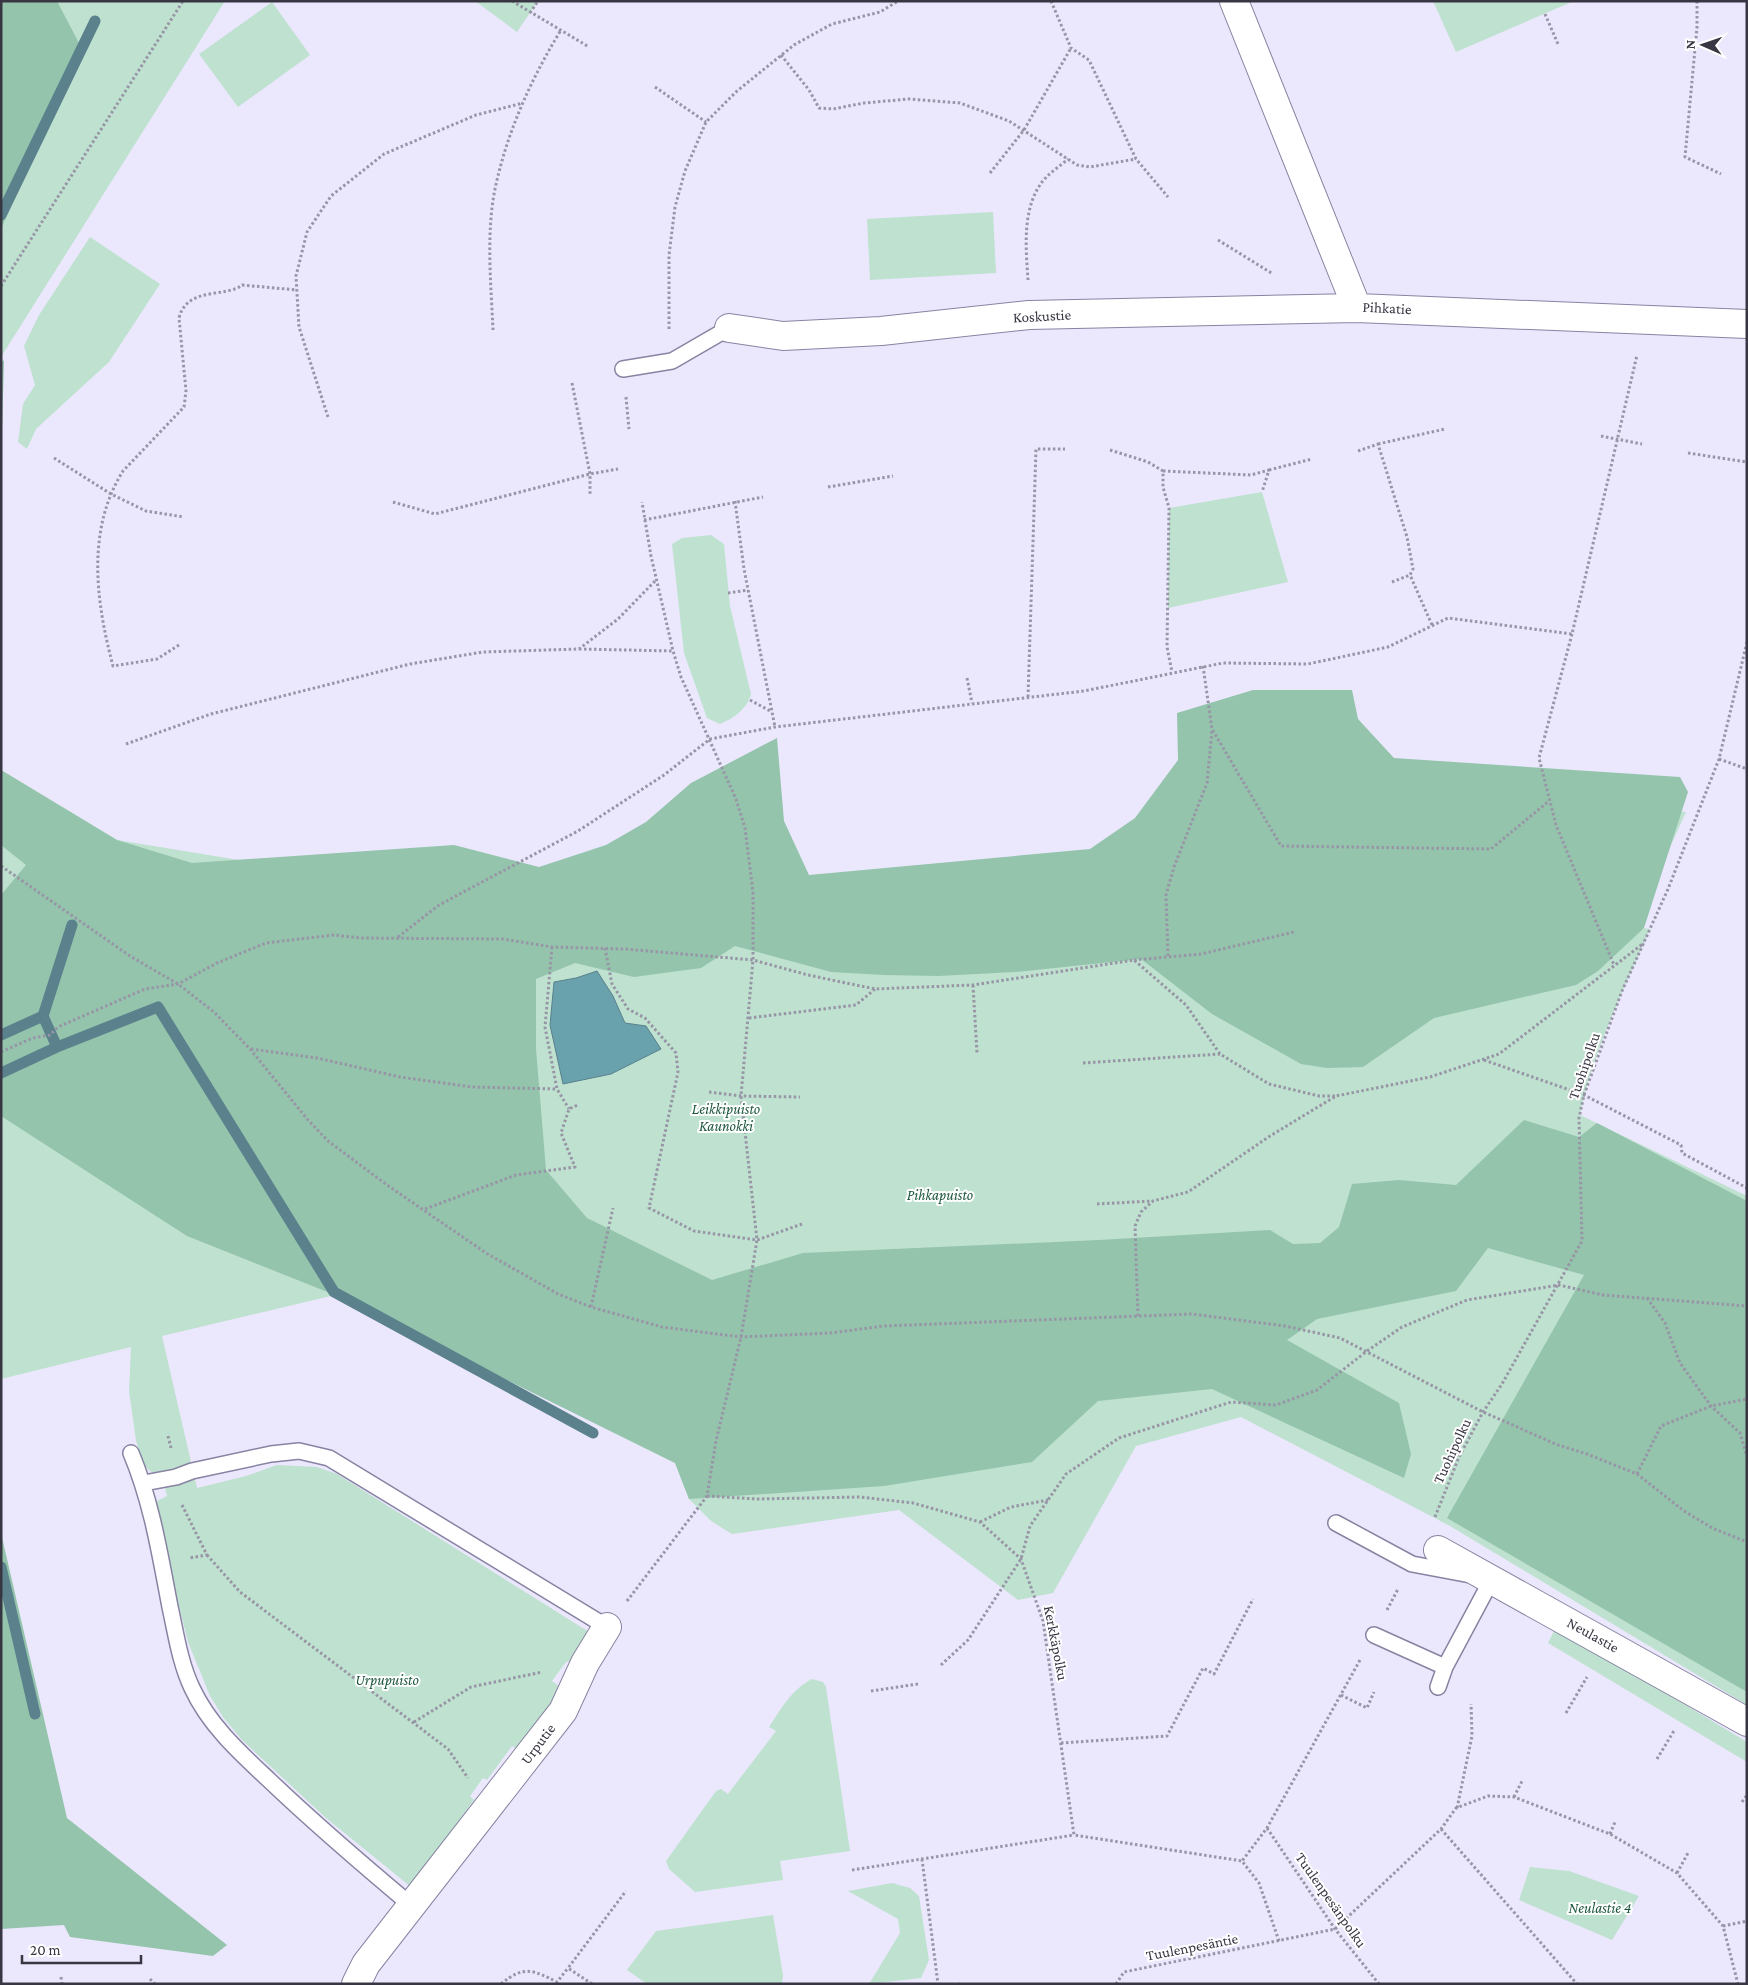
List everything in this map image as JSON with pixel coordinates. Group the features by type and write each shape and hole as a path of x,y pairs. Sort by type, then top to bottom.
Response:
{"street":[{"name":"Pihkatie","path":"1234,1 1357,308 1747,324"},
{"name":"Koskustie","path":"729,328 783,336 881,331 1029,315 1357,308"},
{"name":"Neulastie","path":"1435,1537 1492,1579 1747,1722"},
{"name":"Urputie","path":"356,1984 366,1964 563,1711 585,1663 608,1627"}],"lane":[{"path":"623,369 672,361 729,328"},
{"path":"144,1483 271,1454 299,1451 329,1458 608,1627"},
{"path":"131,1454 144,1483 154,1520 179,1651 191,1688 208,1716 241,1753 324,1833 412,1906"},
{"path":"1336,1523 1412,1564 1492,1579 1446,1667 1438,1687"},
{"path":"1374,1635 1446,1667"}],"path":[{"path":"1,286 182,1"},
{"path":"512,1 589,47"},
{"path":"530,13 538,1"},
{"path":"668,315 669,255 675,206 686,171 706,122 737,91 794,45 832,24 880,12 898,1"},
{"path":"1051,1 1071,48 1089,60 1136,159 1168,197"},
{"path":"1697,1 1697,27 1685,157 1721,174"},
{"path":"1545,14 1558,44"},
{"path":"493,330 490,263 495,190 510,130 543,59 561,30"},
{"path":"990,174 1024,130 1071,48"},
{"path":"781,55 809,90 819,108 832,109 864,103 909,99 960,103 1009,121 1077,165 1090,167 1136,159"},
{"path":"655,87 706,122"},
{"path":"328,417 299,327 296,276 307,232 331,196 384,154 476,115 523,103"},
{"path":"1029,315 1026,253 1030,204 1040,184 1068,159"},
{"path":"1218,240 1276,276"},
{"path":"179,645 157,660 113,666 103,629 98,585 101,522 111,494 123,471 184,407 186,391 179,318 183,308 198,297 214,291 236,290 242,285 297,290"},
{"path":"1614,966 1559,834 1539,758 1572,634 1637,354"},
{"path":"572,383 590,474 590,494"},
{"path":"1358,451 1378,444 1445,429"},
{"path":"1601,436 1642,444"},
{"path":"1378,444 1407,537 1413,569 1410,575 1392,582"},
{"path":"1028,697 1036,449 1065,449"},
{"path":"1110,450 1148,462 1163,471 1251,475 1312,459"},
{"path":"1688,453 1747,462"},
{"path":"54,458 111,494 146,511 184,517"},
{"path":"393,502 435,514 590,474 618,470"},
{"path":"1262,492 1269,470"},
{"path":"1163,471 1163,486 1169,508 1167,647 1172,672"},
{"path":"828,487 893,476"},
{"path":"644,520 763,497"},
{"path":"608,1627 707,1496 716,1441 741,1337 757,1240 741,1096 753,960 753,892 744,828 736,799 681,677 656,580 642,502"},
{"path":"735,502 748,590 775,727"},
{"path":"1410,575 1432,625"},
{"path":"579,649 618,619 656,580"},
{"path":"728,593 748,590"},
{"path":"398,938 439,905 578,831 664,775 710,739 775,727 1084,691 1223,662 1308,664 1388,647 1448,618 1572,634"},
{"name":"Tuohipolku","path":"1435,1537 1459,1458 1483,1412 1559,1285 1582,1241 1579,1118 1584,1095 1622,991 1645,942 1719,759 1747,642"},
{"path":"126,744 211,714 410,664 484,652 579,649 673,651"},
{"path":"1168,956 1166,895 1174,867 1207,783 1212,729 1203,666"},
{"path":"967,678 972,703"},
{"path":"750,700 772,712"},
{"path":"1212,729 1281,846 1491,849 1549,801"},
{"path":"1719,759 1747,769"},
{"path":"1,866 130,956 178,984 214,1012 250,1049 328,1142 486,1253 558,1294 591,1308 662,1327 741,1337 830,1333 884,1326 1192,1314 1276,1325 1340,1338 1483,1412 1558,1445 1587,1454 1637,1474 1684,1511 1712,1528 1747,1542"},
{"path":"1,1052 33,1038 50,1035 58,1027 145,989 178,984 217,963 266,943 334,935 360,938 503,940 552,947 605,948 753,960 808,975 874,989 972,985 1134,960 1200,954 1294,932"},
{"path":"1134,960 1186,1005 1220,1054 1269,1084 1319,1096 1336,1096 1430,1077 1499,1054 1645,942"},
{"path":"425,1209 516,1175 575,1166 561,1133 569,1110 558,1089 545,1027 552,947"},
{"path":"605,948 612,984 628,1009 645,1018 676,1053 678,1072 649,1208 694,1231 757,1240 802,1224"},
{"path":"972,985 977,1053"},
{"path":"748,1018 856,1005 874,989"},
{"path":"250,1049 316,1058 400,1077 463,1086 558,1089"},
{"path":"1083,1063 1220,1054"},
{"path":"1483,1059 1584,1095 1681,1145 1682,1153 1747,1188"},
{"path":"709,1092 741,1096 800,1097"},
{"path":"1096,1204 1153,1200 1188,1192 1270,1136 1336,1096"},
{"path":"569,1110 578,1106"},
{"path":"1138,1316 1136,1226 1141,1212 1153,1200"},
{"path":"591,1308 613,1208"},
{"path":"941,1664 968,1640 1021,1558 1030,1526 1066,1474 1120,1438 1231,1402 1276,1405 1317,1390 1367,1351 1402,1327 1467,1300 1559,1285 1603,1296 1747,1306"},
{"path":"1647,1298 1664,1323 1680,1363 1711,1406 1740,1433 1747,1457"},
{"path":"1637,1474 1661,1426 1711,1406 1747,1399"},
{"name":"Kerkkäpolku","path":"707,1496 758,1499 860,1497 913,1504 980,1522 1021,1558 1043,1621 1074,1834"},
{"path":"980,1522 1010,1507 1048,1500"},
{"path":"207,1555 240,1592 448,1749 479,1791 494,1802"},
{"path":"1060,1743 1167,1736 1203,1668 1214,1674 1253,1599"},
{"path":"1242,1861 1267,1828 1374,1635"},
{"path":"414,1722 471,1687 585,1663"},
{"path":"1566,1713 1587,1677"},
{"path":"871,1691 918,1684"},
{"path":"1341,1695 1367,1708 1374,1692"},
{"path":"1335,1929 1441,1829 1456,1808 1470,1745 1471,1704"},
{"path":"1657,1759 1675,1729"},
{"path":"1514,1797 1522,1781"},
{"path":"1742,1802 1747,1795"},
{"path":"1456,1808 1488,1796 1514,1797 1610,1834 1677,1873 1724,1926 1738,1984"},
{"path":"1610,1834 1615,1822"},
{"name":"Tuulenpesänpolku","path":"1267,1828 1335,1929 1380,1984"},
{"path":"1441,1829 1578,1984"},
{"path":"852,1870 1074,1834 1242,1861 1259,1883 1279,1941"},
{"path":"1677,1873 1688,1853"},
{"path":"922,1860 938,1984"},
{"path":"501,1984 513,1973 533,1970 557,1982 626,1890"},
{"path":"1724,1926 1747,1921"},
{"name":"Tuulenpesäntie","path":"1116,1984 1124,1972 1335,1929"},
{"path":"568,1968 592,1984"},
{"path":"61,1977 62,1984"},
{"path":"150,1979 155,1984"}],"green space":[{"path":"1,1 225,1 1,357"},
{"path":"475,1 538,1 517,32"},
{"path":"1433,1 1574,1 1456,52"},
{"path":"272,2 310,55 238,107 199,54"},
{"path":"993,212 996,273 870,280 867,219"},
{"path":"90,237 160,284 109,362 36,429 27,449 18,442 23,404 35,385 24,346 39,315"},
{"path":"1262,492 1288,582 1168,608 1169,508"},
{"path":"711,535 724,544 730,606 751,694 747,704 739,712 720,724 707,718 684,653 672,544 682,538"},
{"name":"Pihkapuisto","path":"1,770 117,840 577,915 1624,807 1686,812 1627,942 1644,928 1650,929 1601,1044 1580,1115 1747,1196 1747,1705 1450,1526 1241,1417 1136,1446 1053,1593 1018,1600 899,1510 732,1534 711,1521 689,1499 675,1463 335,1295 162,1336 197,1488 246,1476 277,1465 317,1467 337,1474 589,1632 576,1660 566,1662 552,1681 564,1690 521,1752 512,1746 487,1780 483,1778 470,1796 474,1800 411,1887 326,1818 242,1740 223,1717 210,1696 188,1642 153,1503 167,1496 161,1472 153,1473 145,1467 136,1441 129,1391 131,1347 1,1379"},
{"path":"1556,1627 1747,1742 1747,1762 1548,1643"},
{"path":"812,1679 823,1682 826,1687 850,1851 780,1861 783,1880 695,1892 669,1869 666,1861 716,1791 721,1789 728,1794 776,1731 769,1727 783,1707 799,1688"},
{"name":"Neulastie 4","path":"1530,1867 1569,1871 1639,1896 1612,1940 1519,1900"},
{"path":"892,1883 910,1888 919,1896 929,1960 921,1978 869,1984 900,1933 898,1919 848,1891"},
{"path":"773,1915 783,1975 782,1984 647,1984 627,1970 656,1931"}],"shaded area":[{"path":"1,1 57,1 81,47 1,229"},
{"path":"4,360 1,469 1,363"},
{"name":"Pihkapuisto","path":"1253,690 1352,690 1358,719 1394,758 1680,777 1688,792 1644,928 1598,971 1576,985 1434,1018 1363,1067 1327,1068 1301,1064 1212,1014 1141,959 1015,972 938,976 884,975 831,972 735,946 701,968 634,977 575,963 536,979 536,1049 546,1170 587,1218 712,1280 803,1253 1099,1240 1270,1230 1293,1244 1320,1243 1339,1227 1352,1184 1399,1180 1456,1185 1524,1120 1579,1137 1597,1123 1747,1201 1747,1692 1447,1518 1584,1275 1488,1248 1456,1291 1317,1319 1287,1340 1399,1403 1411,1454 1404,1478 1212,1389 1098,1401 1032,1462 884,1486 689,1499 675,1463 335,1295 187,1236 1,1116 1,895 26,865 1,845 1,770 117,840 192,863 454,845 539,867 606,845 646,822 691,783 777,738 784,821 809,875 1090,849 1135,818 1178,760 1177,713"},
{"path":"597,971 613,996 625,1023 646,1026 661,1049 611,1074 563,1084 550,1025 554,982 576,978"},
{"path":"1,1533 67,1818 227,1945 213,1956 70,1937 64,1925 1,1929"}],"waterway":[{"path":"1,215 95,21"},
{"path":"1,1073 57,1047 43,1016 72,925"},
{"path":"57,1047 158,1007 334,1292 593,1433"},
{"path":"1,1035 43,1016"},
{"path":"1,1567 35,1714"}],"park label":[{"name":"Leikkipuisto Kaunokki","path":"726,1118"},
{"name":"Urpupuisto","path":"387,1680"}]}
